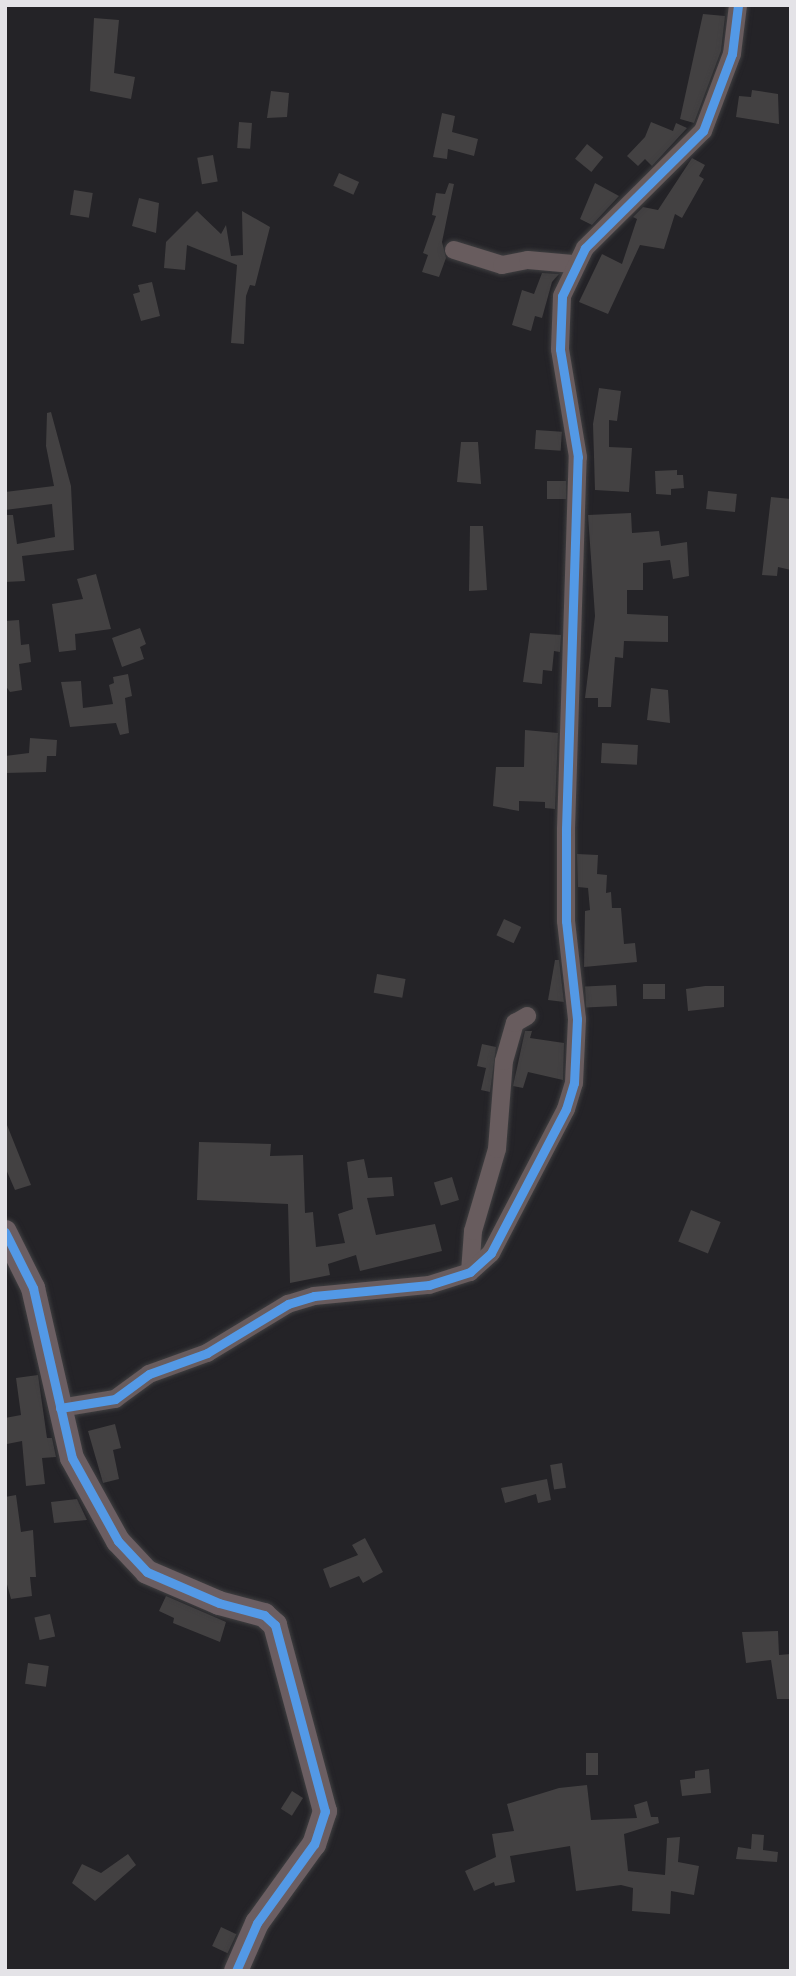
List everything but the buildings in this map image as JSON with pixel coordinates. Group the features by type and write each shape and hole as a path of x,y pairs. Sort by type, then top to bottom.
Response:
{"street":[{"path":"60,1408 115,1399 149,1374 206,1353 288,1304 314,1296 429,1285 470,1272 491,1253 566,1109 574,1083 577,1005 566,920 566,829 578,457 560,331 562,296 573,264 703,131 732,54 738,5"},
{"path":"454,250 502,265 528,260 573,264"},
{"path":"470,1272 472,1231 497,1149 504,1061 514,1023 527,1016"},
{"path":"5,1232 11,1256 33,1289 60,1408 78,1472 118,1541 147,1572 219,1603 264,1615 275,1625 325,1811 314,1844 257,1923 236,1971"}],"cycle path":[{"path":"60,1408 115,1399 149,1374 207,1353 288,1304 314,1296 429,1285 470,1272 491,1253 566,1109 574,1083 577,1019 566,921 566,829 578,457 560,349 562,296 585,248 703,131 732,54 738,5"},
{"path":"5,1232 33,1288 72,1458 118,1541 147,1572 219,1603 264,1615 275,1625 325,1811 314,1844 257,1923 236,1971"}]}
